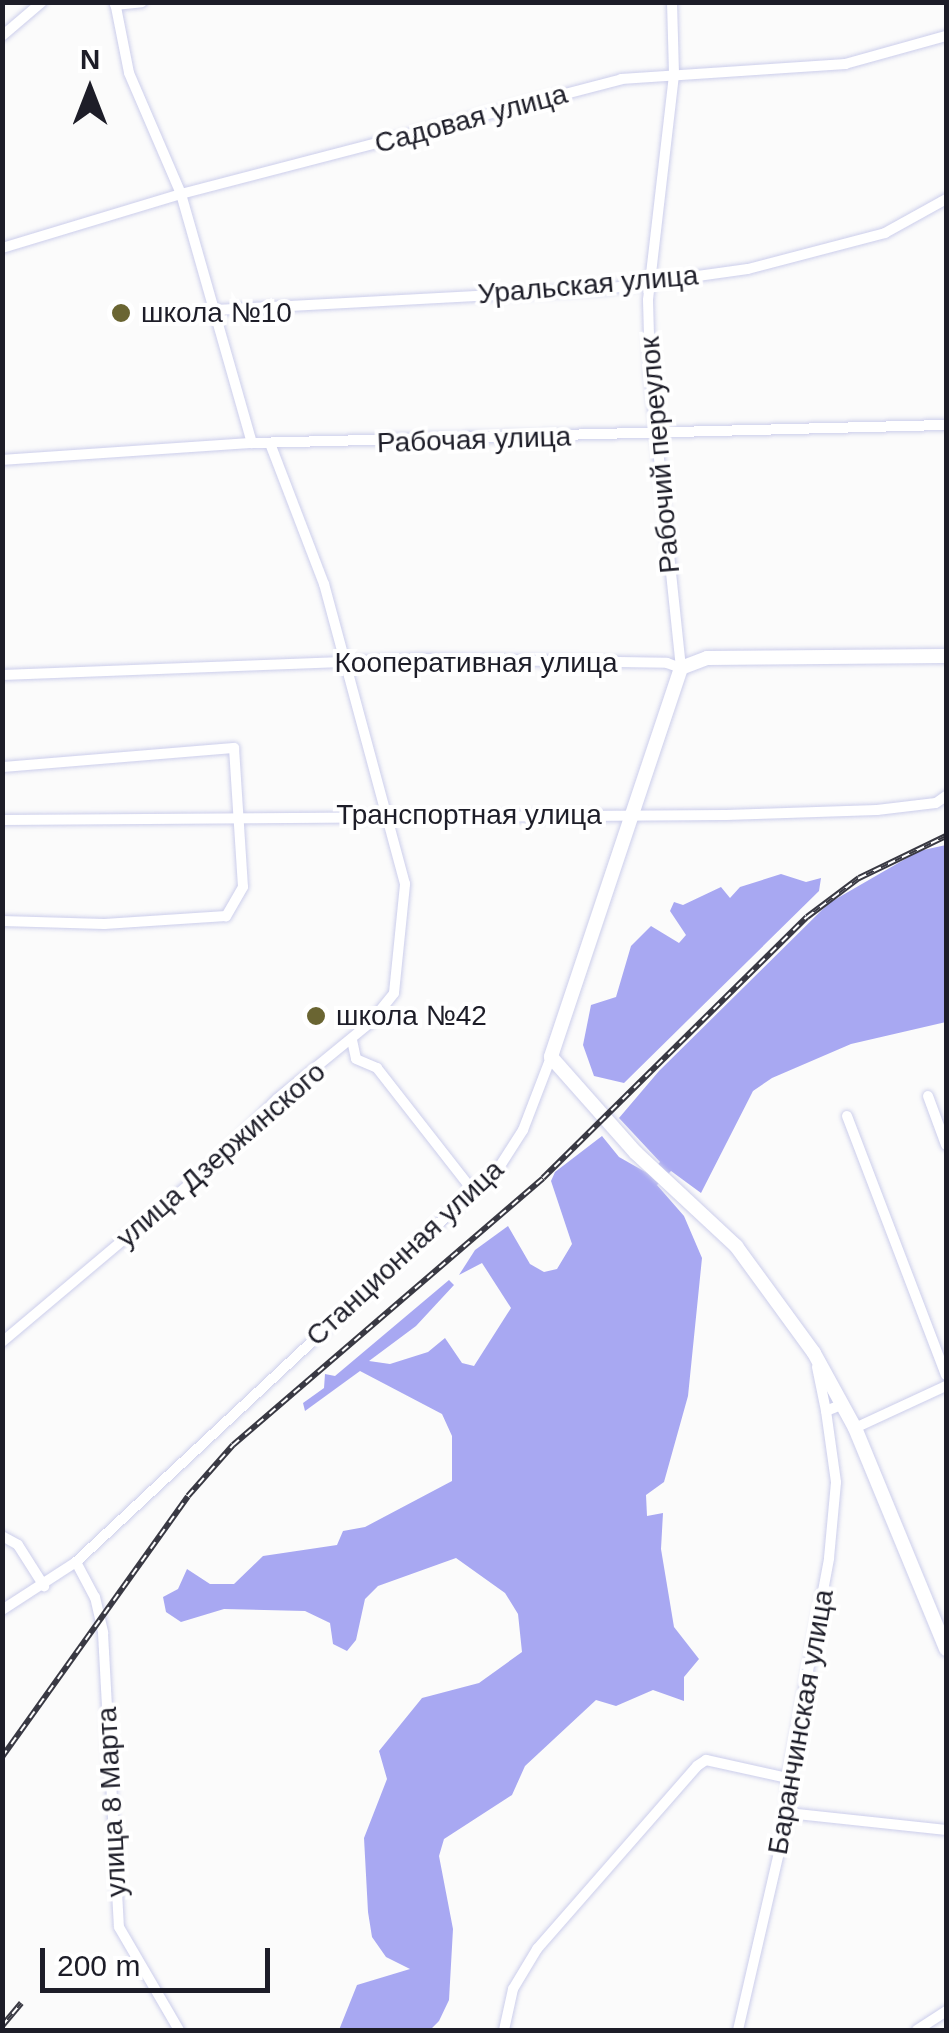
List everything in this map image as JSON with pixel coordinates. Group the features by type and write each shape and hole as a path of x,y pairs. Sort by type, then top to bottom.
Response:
{"main road":[{"name":"Кооперативная улица","path":"681,668 707,658 946,656"},
{"name":"Станционная улица","path":"551,1057 681,668"},
{"path":"551,1057 636,1153 748,1260 814,1353 855,1428 946,1649"}],"street":[{"path":"2,36 42,2"},
{"path":"142,2 115,4 129,73 180,194 252,443"},
{"name":"Рабочий переулок","path":"672,2 674,75 654,283 650,372 681,668"},
{"name":"Садовая улица","path":"2,248 180,194 621,79 845,64 946,36"},
{"name":"Уральская улица","path":"216,310 654,283 748,269 885,233 946,199"},
{"name":"Рабочая улица","path":"2,460 252,443 271,446 946,425"},
{"name":"улица Дзержинского","path":"2,1342 352,1040 394,993 405,884 346,660 271,446"},
{"name":"Кооперативная улица","path":"2,675 346,660 668,662 681,668"},
{"path":"2,767 237,750 244,886 226,916 104,924 2,921"},
{"name":"Транспортная улица","path":"2,820 629,815 936,803 946,796"},
{"path":"352,1040 356,1059"},
{"name":"Станционная улица","path":"2,1610 76,1562 474,1192 517,1142 551,1057"},
{"path":"328,1061 356,1059 377,1068 474,1192"},
{"path":"928,1096 946,1145"},
{"path":"847,1116 946,1375"},
{"name":"Баранчинская улица","path":"738,2030 788,1814 788,1778 829,1558 836,1482 814,1353"},
{"path":"855,1428 946,1386"},
{"path":"826,1410 843,1404"},
{"path":"2,1536 18,1544 44,1586"},
{"name":"улица 8 Марта","path":"76,1562 95,1597 104,1632 119,1927 180,2030"},
{"path":"504,2030 513,1989 537,1949 706,1760 788,1778"},
{"path":"788,1814 946,1830"},
{"path":"917,2030 946,2011"}],"water":[{"path":"946,845 946,1022 851,1044 772,1078 753,1091 701,1193 671,1171 657,1185 684,1216 702,1258 688,1396 664,1482 646,1495 647,1516 663,1513 661,1549 674,1627 699,1659 684,1677 684,1701 653,1690 616,1706 596,1700 525,1766 512,1795 444,1839 439,1856 453,1929 449,2000 439,2021 430,2030 339,2030 357,1985 410,1969 386,1957 372,1937 368,1912 364,1838 387,1779 379,1751 422,1698 479,1683 522,1652 518,1614 505,1593 456,1558 378,1586 365,1599 356,1640 347,1651 333,1644 330,1623 305,1611 224,1609 181,1622 166,1612 163,1597 178,1589 187,1569 210,1584 234,1584 263,1556 337,1545 343,1531 365,1527 452,1481 452,1436 442,1414 360,1371 305,1411 303,1403 324,1388 325,1374 335,1376 449,1280 454,1285 416,1326 369,1361 390,1364 428,1352 445,1338 462,1363 474,1366 511,1308 482,1263 459,1275 475,1250 508,1226 530,1264 544,1272 557,1269 572,1244 551,1181 555,1172 602,1136 619,1157 649,1174 660,1162 619,1118 659,1071 829,903 919,851"},
{"path":"781,874 806,882 821,878 819,891 624,1083 594,1076 583,1045 591,1005 616,997 631,946 651,926 679,943 686,935 670,911 674,902 683,905 721,887 730,898 740,887"}],"railway":[{"path":"2,1757 188,1496 233,1445 543,1178 807,917 859,878 946,836"},
{"path":"2,2026 21,2003"}],"place":[{"name":"школа №10","path":"121,313"},
{"name":"школа №42","path":"316,1016"}]}
